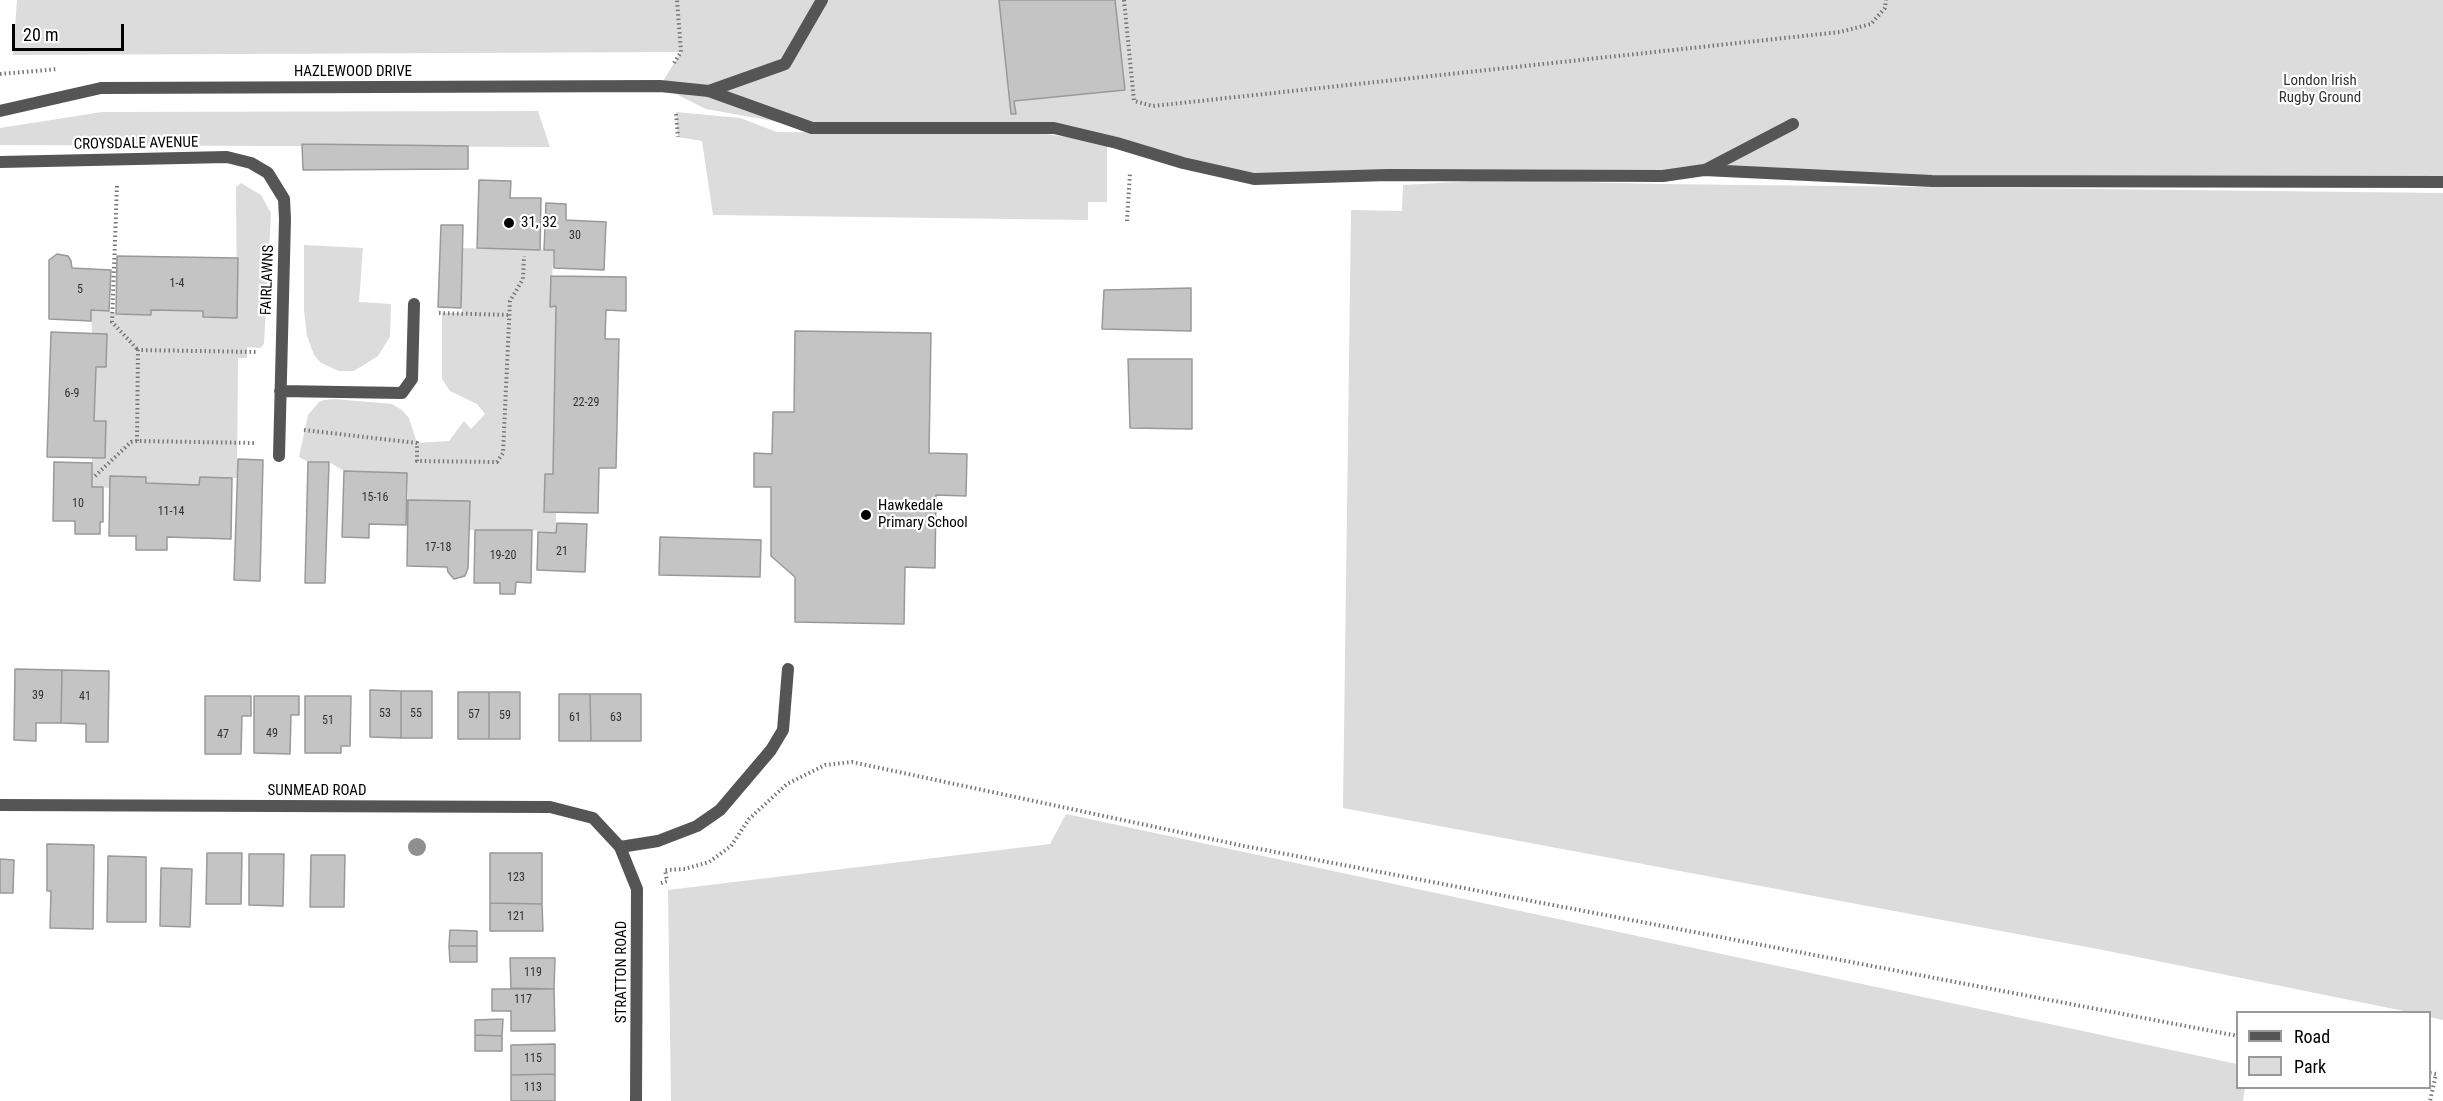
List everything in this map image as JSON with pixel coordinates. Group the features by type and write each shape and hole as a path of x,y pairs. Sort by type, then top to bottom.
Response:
{"street":[{"path":"709,91 785,64 822,0"},
{"name":"HAZLEWOOD DRIVE","path":"0,111 101,88 660,86 709,91"},
{"path":"709,91 812,128 1054,128 1183,164 1254,179 1388,175 1664,176 1704,170 1932,181 2443,182"},
{"path":"1704,170 1793,124"},
{"name":"CROYSDALE AVENUE","path":"0,162 227,157 251,163 268,173"},
{"name":"FAIRLAWNS","path":"268,173 284,199 285,219 279,450"},
{"path":"280,391 402,393 412,379 414,308"},
{"path":"620,847 658,842 697,826 720,810 771,750 783,730 788,669"},
{"name":"SUNMEAD ROAD","path":"0,805 550,807 592,818 620,847"},
{"name":"STRATTON ROAD","path":"620,847 637,889 636,1101"}],"path":[{"path":"660,86 681,52 677,0"},
{"path":"1124,0 1134,101 1153,106 1840,32 1871,24 1885,8 1886,0"},
{"path":"1127,220 1131,148"},
{"path":"117,179 112,322 138,350 137,441"},
{"path":"279,427 417,443 417,461 497,462 503,453 510,301 523,279 524,256"},
{"path":"414,308 510,315"},
{"path":"138,350 268,352"},
{"path":"95,476 131,442 137,441 279,450"},
{"path":"637,889 667,881 665,870 685,869 709,862 731,846 749,819 786,784 825,765 852,762 1244,846 2236,1036"},
{"path":"2430,1101 2436,1074 2431,1073"}],"green space":[{"name":"London Irish Rugby Ground","path":"17,0 2443,0 2443,182 1932,181 1704,170 1254,179 1054,128 812,128 706,109 660,86 681,52 13,55"},
{"path":"538,111 550,147 0,145 0,128 102,112"},
{"path":"676,112 740,118 777,132 1046,134 1107,143 1107,202 1088,202 1088,220 713,215 702,141 678,137"},
{"path":"1491,180 2443,193 2443,1020 2431,1017 2431,1011 2404,1011 2108,951 1343,808 1351,210 1402,211 1403,185"},
{"path":"241,183 261,195 271,213 264,344 260,348 247,347 247,358 238,358 237,478 200,477 199,485 146,483 146,477 110,476 110,488 92,487 92,458 105,458 106,421 94,420 96,367 106,367 107,334 92,333 91,310 109,311 116,314 150,315 151,310 203,311 204,317 237,318 236,187"},
{"path":"304,245 363,248 359,302 391,304 390,337 378,356 354,371 339,371 321,363 314,355 307,336 304,310"},
{"path":"462,248 554,250 550,306 556,306 553,474 545,474 544,511 556,512 556,533 532,530 469,530 470,502 408,500 407,473 344,471 329,462 308,462 299,457 308,415 319,402 324,400 392,404 409,418 417,443 449,441 464,421 471,429 485,414 477,404 450,391 442,379 442,313 462,313"},
{"path":"1066,814 2236,1064 2236,1089 2245,1089 2243,1101 671,1101 668,890 1050,844"}],"building":[{"path":"999,0 1115,0 1125,90 1014,101 1016,114 1011,114"},
{"path":"302,144 468,146 468,169 303,170"},
{"name":"31, 32","path":"479,180 511,181 510,198 541,198 540,250 477,248"},
{"path":"546,203 566,204 566,220 606,222 604,270 554,268 554,250 544,250"},
{"path":"441,225 463,225 461,308 438,307"},
{"path":"57,254 68,256 72,268 111,270 109,311 91,310 91,321 49,319 49,260"},
{"path":"117,256 238,258 237,318 203,317 203,311 151,310 151,315 116,314"},
{"path":"551,276 626,277 626,311 606,310 605,339 619,339 616,468 599,468 598,513 544,512 545,474 553,474 556,306 550,307"},
{"path":"1191,288 1191,331 1102,329 1104,290"},
{"path":"795,331 931,333 929,453 967,454 966,496 936,495 935,568 905,567 904,624 795,622 795,577 771,556 771,487 754,487 754,453 772,454 773,412 794,412"},
{"path":"51,332 107,334 106,367 96,367 94,421 106,421 105,458 47,457"},
{"path":"1128,359 1192,359 1192,429 1130,428"},
{"path":"238,459 263,460 260,581 234,580"},
{"path":"54,462 92,463 92,487 103,487 103,522 100,522 100,534 75,534 75,521 53,521"},
{"path":"308,462 329,462 325,583 305,583"},
{"path":"344,471 407,473 406,525 369,524 369,538 342,537"},
{"path":"110,476 146,477 146,483 199,485 200,477 232,478 231,539 167,537 167,550 136,550 136,536 109,536"},
{"path":"408,500 470,501 468,568 465,576 454,579 447,567 407,566"},
{"path":"557,523 587,524 585,572 537,570 538,532 556,533"},
{"path":"475,530 532,530 531,583 516,582 515,594 500,594 500,583 474,583"},
{"path":"660,537 761,540 760,577 659,575"},
{"path":"15,669 62,670 61,723 36,723 36,741 14,740"},
{"path":"62,670 109,671 108,742 86,742 86,724 61,723"},
{"path":"370,690 401,691 401,738 370,737"},
{"path":"401,691 432,691 432,738 401,738"},
{"path":"458,692 489,692 489,739 458,739"},
{"path":"489,692 520,692 520,739 489,739"},
{"path":"559,694 590,694 591,741 559,741"},
{"path":"590,694 641,694 641,741 591,741"},
{"path":"205,696 251,696 251,716 242,716 241,754 205,754"},
{"path":"254,696 299,696 299,715 291,715 290,754 254,753"},
{"path":"305,696 351,696 350,746 341,746 341,753 305,753"},
{"path":"47,844 94,845 93,929 50,928 51,891 47,891"},
{"path":"207,853 242,853 241,904 206,904"},
{"path":"490,853 542,853 542,904 490,903"},
{"path":"249,854 284,854 283,906 249,905"},
{"path":"311,855 345,855 344,907 310,907"},
{"path":"108,856 146,857 146,922 107,922"},
{"path":"0,859 14,860 13,893 0,893"},
{"path":"161,868 192,869 190,927 160,926"},
{"path":"490,903 542,904 543,931 490,931"},
{"path":"450,930 477,931 477,946 449,946"},
{"path":"449,946 477,946 477,962 450,962"},
{"path":"510,958 555,958 554,989 511,988"},
{"path":"492,989 554,989 555,1031 511,1031 511,1011 492,1011"},
{"path":"503,1019 502,1036 475,1035 475,1020"},
{"path":"475,1035 502,1036 502,1051 475,1051"},
{"path":"555,1044 555,1074 511,1075 511,1045"},
{"path":"555,1074 555,1101 511,1101 511,1075"}],"place":[{"name":"31, 32","path":"509,223"},
{"name":"Hawkedale Primary School","path":"866,515"}]}
